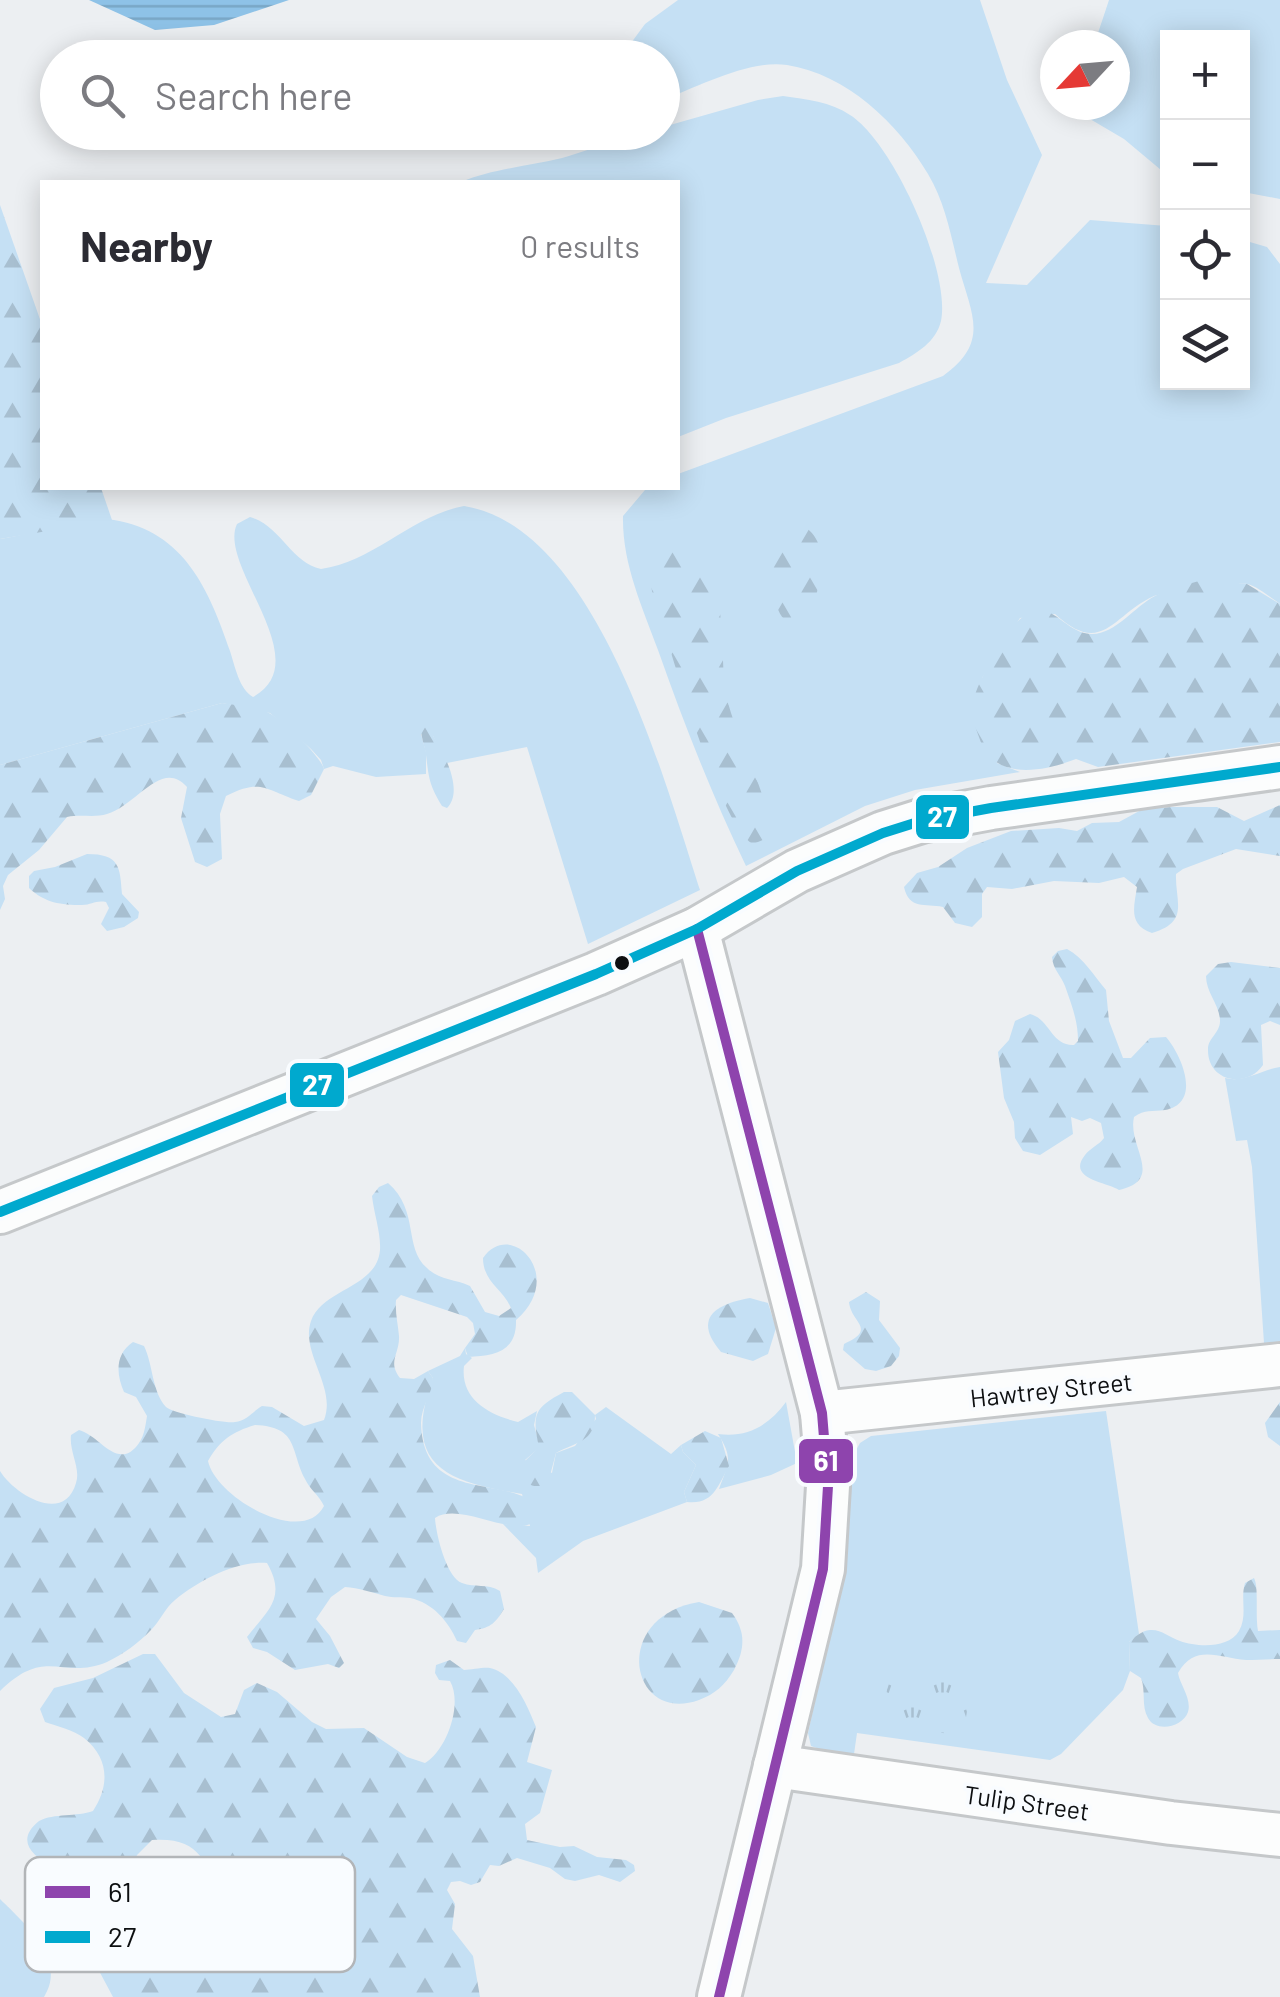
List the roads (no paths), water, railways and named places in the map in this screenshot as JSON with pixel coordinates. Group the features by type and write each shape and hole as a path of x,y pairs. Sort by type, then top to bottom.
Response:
{"street":[{"path":"0,1212 494,1016 698,929 822,859 921,820 1280,767"},
{"path":"698,929 822,1413 828,1473 825,1556 719,1997"},
{"name":"Hawtrey Street","path":"822,1413 1280,1365"},
{"name":"Tulip Street","path":"776,1766 1280,1835"}],"water":[{"path":"89,0 289,0 214,25 155,30"}]}
